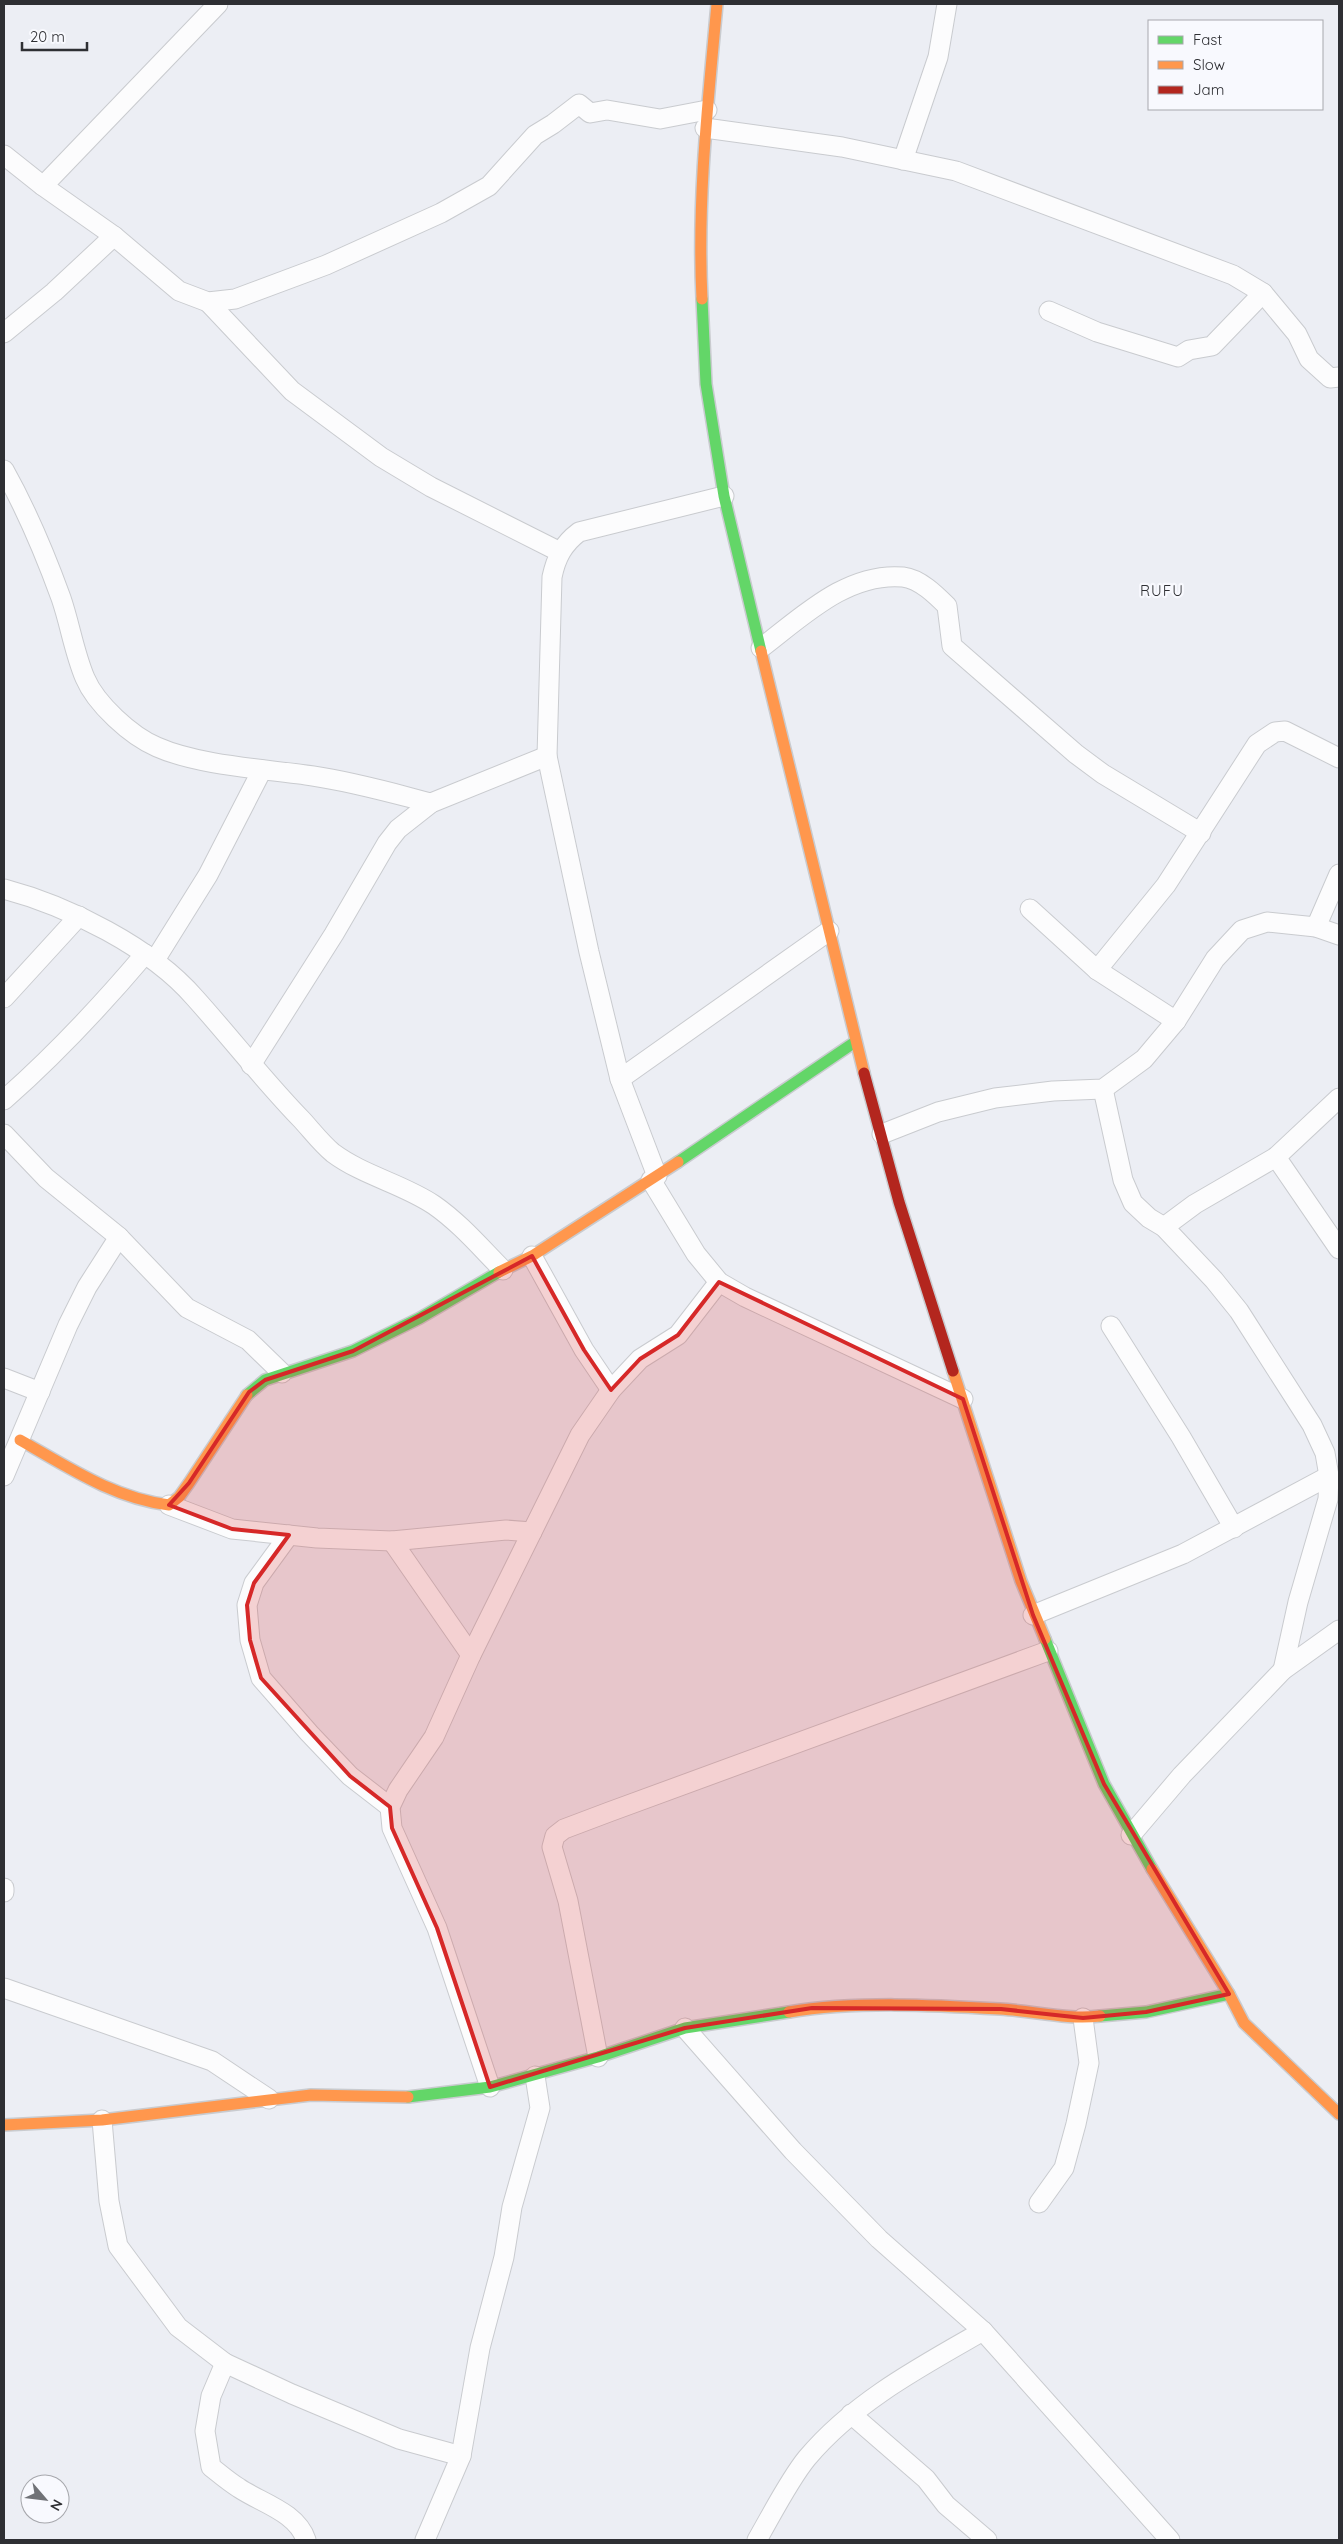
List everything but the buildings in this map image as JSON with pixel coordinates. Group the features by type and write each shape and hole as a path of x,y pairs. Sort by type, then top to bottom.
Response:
{"street":[{"path":"43,186 218,4"},
{"path":"717,4 706,119 699,248 706,384 724,496 855,1042 882,1134 899,1202 1033,1615 1104,1784 1131,1835 1229,1994 1244,2023 1339,2114"},
{"path":"903,160 938,56 947,4"},
{"path":"208,302 235,299 326,264 441,214 489,186 535,135 579,104 590,113 607,110 660,120 706,119 956,171 1233,275 1263,293 1297,334 1309,359 1330,378 1339,377"},
{"path":"4,155 43,186 114,236 180,291 208,302 292,391 381,457 431,487 560,552"},
{"path":"4,333 54,292 114,236"},
{"path":"1049,311 1097,332 1178,357 1189,350 1212,346 1263,293"},
{"path":"4,470 26,509 62,599 85,678 102,705 129,729 156,747 185,756 262,770 356,783 431,804"},
{"path":"724,496 579,532 569,539 560,552 552,577 547,756 587,942 620,1079 654,1178 696,1254 718,1282 745,1297 963,1400"},
{"path":"761,648 838,591 874,580 904,577 928,588 948,606 952,646 1076,754 1103,774 1201,833"},
{"path":"1097,970 1166,885 1257,744 1275,732 1285,731 1339,758"},
{"path":"251,1064 334,934 386,842 398,828 431,804 547,756"},
{"path":"4,1100 39,1069 150,957 208,875 262,770"},
{"path":"1316,927 1339,874"},
{"path":"4,889 32,897 79,916 150,957 194,996 251,1064 333,1153 369,1174 400,1186 434,1205 461,1228 503,1270"},
{"path":"1030,909 1097,970 1176,1021"},
{"path":"4,998 79,916"},
{"path":"882,1134 938,1112 995,1098 1053,1091 1103,1089 1144,1059 1176,1021 1215,959 1242,930 1267,922 1316,927 1339,935"},
{"path":"620,1079 829,931"},
{"path":"170,1505 179,1497 189,1483 249,1392 265,1380 282,1373 353,1352 420,1318 503,1270 532,1256 654,1178 855,1042"},
{"path":"1103,1089 1123,1180 1133,1203 1149,1218 1164,1228 1214,1280 1239,1311 1312,1425 1325,1453 1329,1476 1328,1499 1298,1602 1283,1670"},
{"path":"1164,1228 1195,1204 1276,1157 1339,1098"},
{"path":"4,1134 46,1178 119,1237 187,1308 248,1340 282,1373"},
{"path":"1276,1157 1311,1205 1339,1249"},
{"path":"4,1476 83,1294 119,1237"},
{"path":"532,1256 584,1350 611,1390"},
{"path":"490,2087 437,1928 392,1828 390,1807 398,1790 434,1737 471,1656 580,1435 611,1390 640,1359 678,1335 718,1282"},
{"path":"1111,1326 1182,1437 1234,1528"},
{"path":"4,1378 40,1392"},
{"path":"20,1440 112,1490 151,1504 170,1505 232,1529 289,1535 392,1541 506,1530 532,1532"},
{"path":"1033,1615 1183,1554 1329,1476"},
{"path":"289,1535 254,1583 247,1605 250,1640 261,1678 350,1776 390,1807"},
{"path":"392,1541 471,1656"},
{"path":"1131,1835 1182,1775 1283,1670 1339,1630"},
{"path":"598,2057 568,1901 552,1848 555,1836 564,1829 1048,1651"},
{"path":"4,1988 212,2061 268,2099"},
{"path":"4,2125 102,2120 311,2095 398,2098 490,2087 535,2076 686,2028 812,2008 901,2006 983,2008 1083,2018 1146,2012 1229,1994"},
{"path":"1039,2203 1064,2168 1076,2124 1089,2062 1083,2018"},
{"path":"686,2028 793,2151 879,2239 983,2331 1170,2540"},
{"path":"425,2540 461,2456 480,2348 504,2257 512,2207 540,2108 535,2076"},
{"path":"102,2120 109,2201 118,2246 178,2327 225,2363 292,2394 400,2439 461,2456"},
{"path":"757,2540 806,2459 851,2414 909,2373 983,2331"},
{"path":"225,2363 211,2396 205,2431 211,2467 240,2488 276,2508 300,2527 306,2540"},
{"path":"851,2414 926,2479 946,2505 987,2540"}],"highlighted area":[{"path":"532,1256 584,1350 611,1390 640,1359 678,1335 719,1282 963,1399 1033,1615 1104,1784 1229,1994 1146,2012 1083,2018 1001,2009 812,2008 685,2028 490,2087 437,1928 392,1828 390,1807 350,1776 261,1678 250,1640 247,1605 254,1583 289,1535 232,1529 169,1505 189,1483 249,1392 265,1380 353,1351"}],"traffic: fast":[{"path":"702,299 706,384 724,496 761,651"},
{"path":"678,1162 855,1042"},
{"path":"247,1395 265,1380 353,1351 420,1318 499,1272"},
{"path":"1045,1639 1104,1784 1152,1869"},
{"path":"1100,2016 1146,2012 1229,1994"},
{"path":"408,2097 490,2087 598,2057 685,2028 789,2012"}],"traffic: slow":[{"path":"702,299 702,188 717,4"},
{"path":"761,651 864,1073"},
{"path":"499,1272 532,1256 678,1162"},
{"path":"953,1371 1021,1581 1045,1639"},
{"path":"20,1440 73,1471 110,1488 129,1496 169,1505 179,1497 189,1483 247,1395"},
{"path":"1152,1869 1229,1994 1244,2023 1339,2114"},
{"path":"789,2012 841,2006 894,2005 1000,2009 1075,2017 1100,2016"},
{"path":"4,2125 102,2120 311,2095 408,2097"}],"traffic: jam":[{"path":"864,1073 899,1202 953,1371"}],"district":[{"name":"RUFU","path":"1162,591"}]}
